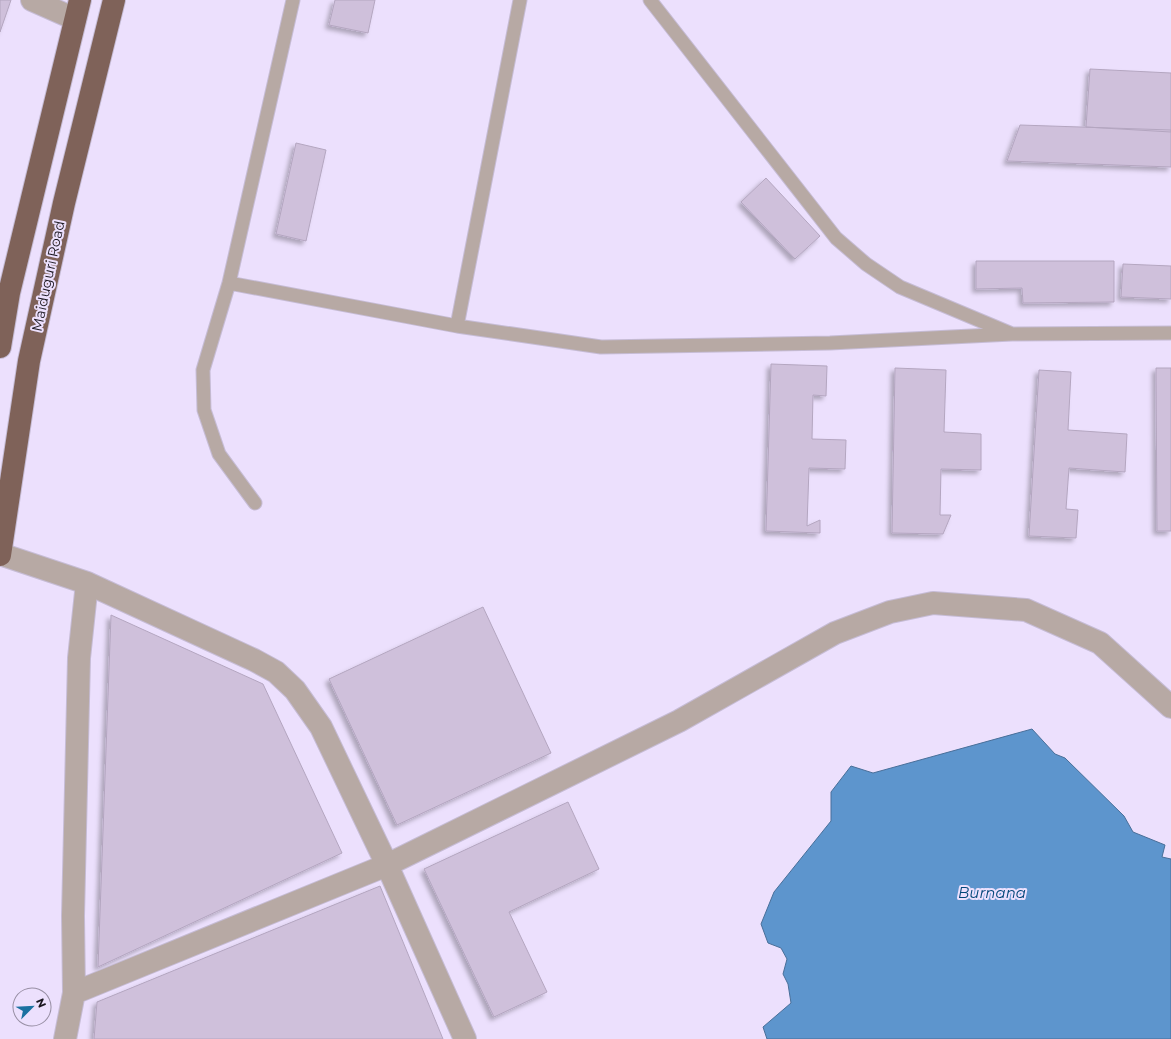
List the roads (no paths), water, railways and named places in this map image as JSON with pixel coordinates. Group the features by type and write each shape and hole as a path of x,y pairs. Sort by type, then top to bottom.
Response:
{"highway":[{"name":"Maiduguri Road","path":"0,554 29,362 64,203 114,0"},
{"path":"0,347 9,293 78,9"}],"street":[{"path":"32,0 78,9"},
{"path":"0,554 87,583 254,660 276,672 295,690 321,727 387,865 465,1039"},
{"path":"65,1039 74,993 73,916 79,658 87,583"},
{"path":"74,993 387,865 679,721 835,633 890,612 933,603 1026,610 1100,643 1171,707"}],"lane":[{"path":"255,503 219,454 204,410 203,370 229,283 292,0"},
{"path":"457,326 520,0"},
{"path":"650,0 836,238 866,264 900,287 1012,334"},
{"path":"229,283 457,326 601,347 830,343 1012,334 1171,333"}],"water":[{"name":"Burnana","path":"1032,729 1055,754 1065,758 1124,816 1133,832 1165,845 1162,857 1171,859 1171,1039 767,1039 763,1027 791,1003 788,984 783,974 787,959 781,948 768,943 761,924 774,892 831,821 831,792 851,766 873,773"}]}
